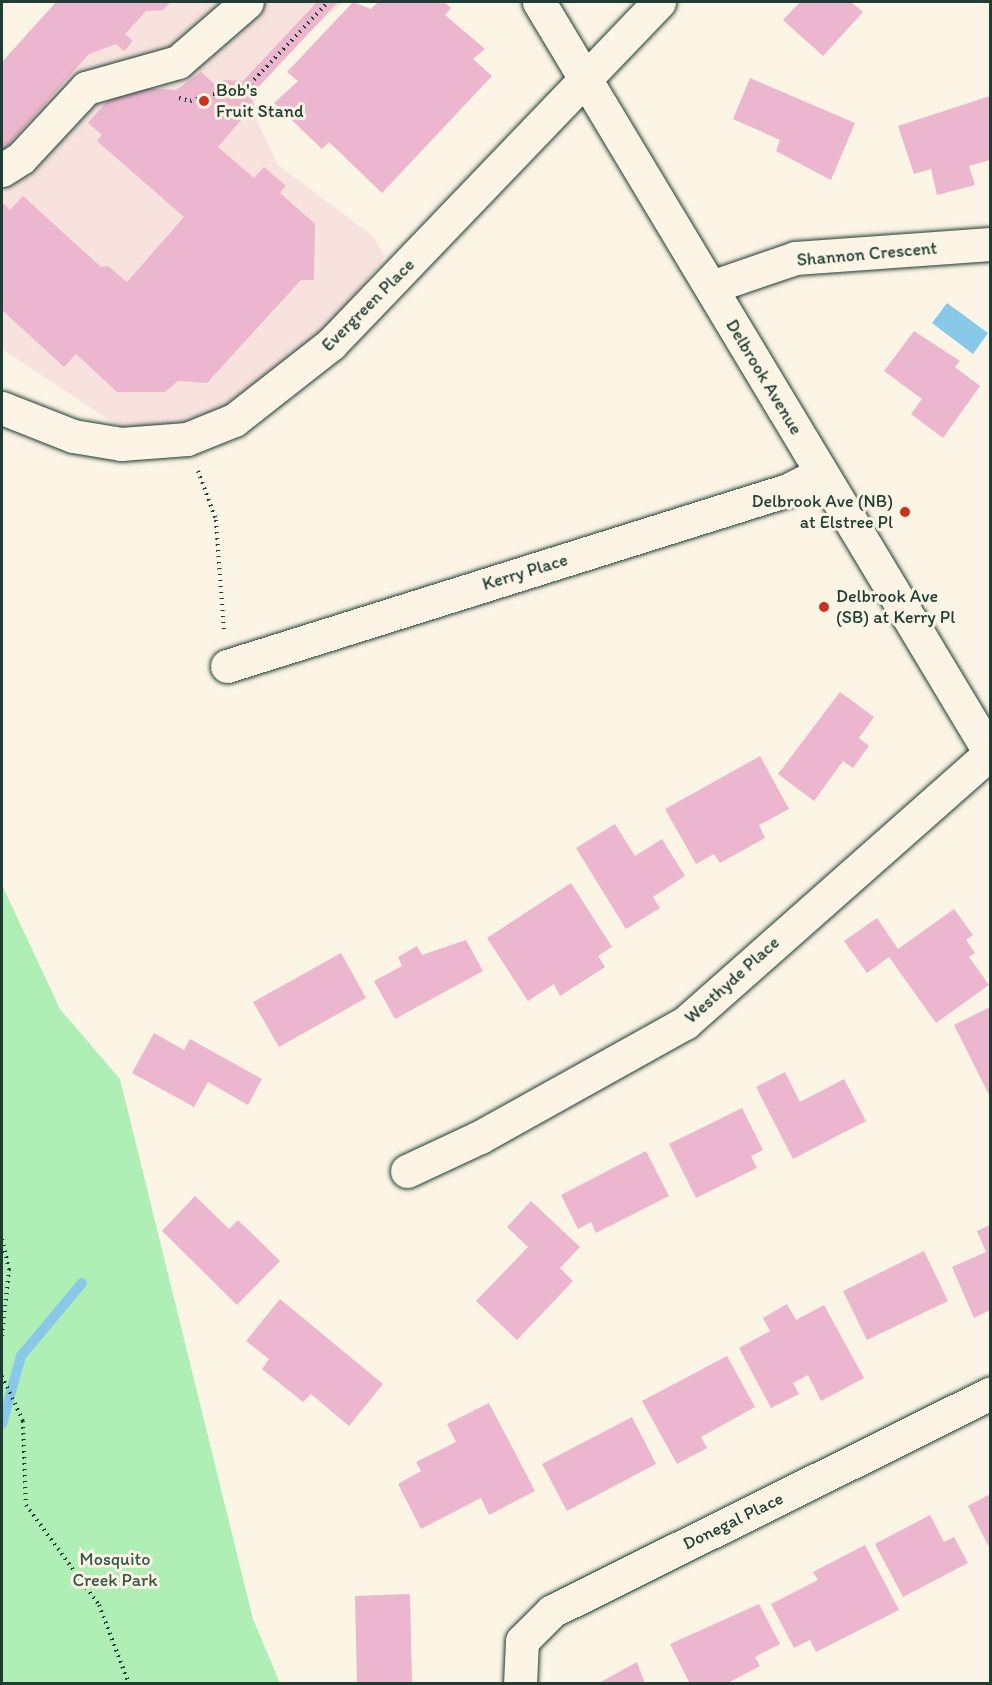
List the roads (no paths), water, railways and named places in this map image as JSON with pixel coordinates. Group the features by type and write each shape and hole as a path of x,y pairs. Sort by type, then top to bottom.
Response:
{"street":[{"path":"2,170 21,158 86,88 178,62 247,2"},
{"name":"Delbrook Avenue","path":"539,2 990,753"},
{"name":"Evergreen Place","path":"2,408 73,436 122,444 187,439 234,420 331,344 659,2"},
{"name":"Shannon Crescent","path":"711,287 795,258 990,244"},
{"name":"Kerry Place","path":"227,666 788,490 821,473"},
{"name":"Westhyde Place","path":"407,1170 480,1137 685,1023 990,753"},
{"name":"Donegal Place","path":"520,1683 522,1641 552,1611 990,1394"}],"water":[{"path":"947,303 988,333 973,354 932,323"}],"waterway":[{"path":"2,1424 21,1356 82,1283"}],"place":[{"name":"Bob's Fruit Stand","path":"204,101"},
{"name":"Delbrook Ave (NB) at Elstree Pl","path":"905,512"},
{"name":"Delbrook Ave (SB) at Kerry Pl","path":"824,607"}],"park label":[{"name":"Mosquito Creek Park","path":"115,1570"}]}
